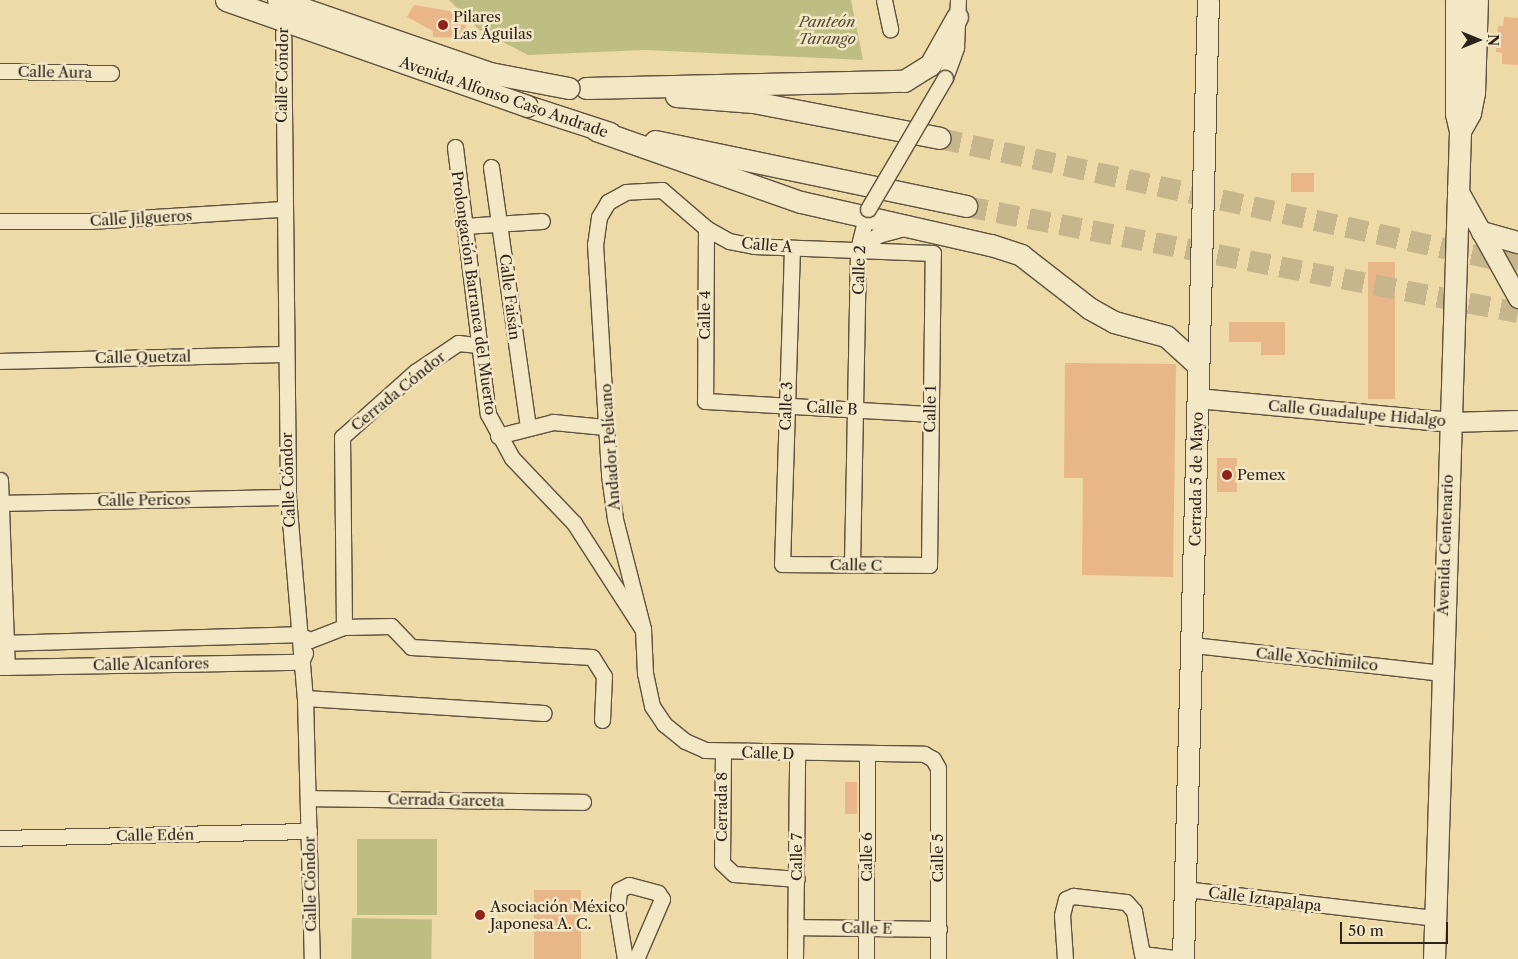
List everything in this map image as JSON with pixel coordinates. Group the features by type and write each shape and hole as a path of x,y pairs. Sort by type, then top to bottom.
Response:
{"main road":[{"name":"Avenida Alfonso Caso Andrade","path":"226,0 596,130 966,206"},
{"name":"Avenida Alfonso Caso Andrade","path":"278,0 490,73 577,88 753,102 940,138"},
{"name":"Cerrada 5 de Mayo","path":"1184,959 1208,0"},
{"name":"Avenida Centenario","path":"1434,959 1441,673 1460,131 1456,114 1456,0"},
{"name":"Avenida Centenario","path":"1460,131 1470,113 1474,93 1478,0"},
{"path":"577,88 904,81 930,65 958,9"},
{"path":"596,130 801,202 866,213 906,228 991,245 1022,255 1088,308 1114,322 1166,336 1198,365"},
{"path":"1482,232 1518,242"}],"street":[{"name":"Calle Cóndor","path":"284,0 283,209 288,497 304,637 301,662 305,698 312,959"},
{"path":"884,0 890,29"},
{"name":"Calle 2","path":"852,565 858,249 866,213 945,78 954,53 958,9"},
{"name":"Calle Aura","path":"0,71 111,73"},
{"name":"Prolongación Barranca del Muerto","path":"455,147 488,414 498,436 512,458 574,523 643,629"},
{"name":"Calle Faisán","path":"491,167 528,427"},
{"name":"Calle A","path":"599,217 608,202 626,192 644,188 662,190 674,198 706,228 729,241 792,248 933,253"},
{"path":"1457,188 1518,298"},
{"name":"Calle Jilgueros","path":"0,221 90,221 283,209"},
{"name":"Andador Pelícano","path":"599,217 595,244 605,427 615,519 643,629 646,673"},
{"path":"464,226 500,221 542,221"},
{"name":"Calle 4","path":"705,401 706,228"},
{"path":"858,249 878,235 906,228"},
{"name":"Calle 3","path":"782,564 792,248"},
{"name":"Calle 1","path":"929,565 933,253"},
{"name":"Cerrada Cóndor","path":"344,627 342,437 415,372 458,343 478,345"},
{"name":"Calle Quetzal","path":"0,361 286,354"},
{"name":"Calle Guadalupe Hidalgo","path":"1197,398 1449,422 1518,420"},
{"name":"Calle B","path":"705,401 930,414"},
{"path":"498,436 553,422 605,427"},
{"path":"0,480 3,667"},
{"name":"Calle Pericos","path":"1,503 288,497"},
{"name":"Calle C","path":"782,564 929,565"},
{"path":"304,637 344,627 395,627 402,642 411,648 592,657 604,676 602,720"},
{"name":"Calle Alcanfores","path":"3,643 304,637"},
{"name":"Calle Xochimilco","path":"1193,645 1441,673"},
{"name":"Calle Alcanfores","path":"3,667 301,662"},
{"name":"Calle D","path":"646,673 652,706 664,724 685,741 704,750 797,754 924,754 933,759"},
{"path":"305,698 544,713"},
{"name":"Cerrada 8","path":"723,751 722,863 734,874 797,879"},
{"name":"Calle 7","path":"795,959 797,754"},
{"name":"Calle 6","path":"866,959 868,754"},
{"name":"Calle 5","path":"933,759 938,768 938,959"},
{"name":"Cerrada Garceta","path":"308,798 583,802"},
{"name":"Calle Edén","path":"0,838 309,831"},
{"path":"625,959 617,910 619,890 629,885 658,893 662,899 636,959"},
{"name":"Calle Iztapalapa","path":"1185,889 1435,918"},
{"path":"1065,959 1062,915 1066,899 1073,896 1126,902 1134,911 1142,954 1156,958"},
{"name":"Calle E","path":"796,927 939,929"},
{"name":"Cerrada 5 de Mayo","path":"1156,958 1184,959"}],"green space":[{"name":"Panteón Tarango","path":"449,0 851,0 863,60 645,50 528,55 478,29"},
{"path":"357,839 437,839 437,915 357,915"},
{"path":"352,918 432,919 431,959 351,959"}],"building":[{"path":"414,5 462,13 466,21 465,38 433,37 433,31 407,17"},
{"path":"1504,17 1518,18 1518,65 1502,64 1502,53 1496,52 1498,26 1503,26"},
{"path":"1291,173 1314,173 1314,192 1291,192"},
{"path":"1368,262 1395,262 1395,399 1368,399"},
{"path":"1229,322 1285,322 1285,355 1261,355 1261,342 1229,342"},
{"path":"1065,363 1176,364 1173,577 1082,575 1083,478 1064,478"},
{"name":"Pemex","path":"1217,458 1237,458 1237,492 1217,492"},
{"path":"845,782 857,782 857,814 845,814"},
{"path":"534,890 581,890 581,959 534,959"}],"tunnel":[{"path":"940,138 1518,264"},
{"path":"966,206 1518,312"}],"place":[{"name":"Pilares Las Águilas","path":"443,25"},
{"name":"Pemex","path":"1227,475"},
{"name":"Asociación México Japonesa A. C.","path":"480,915"}]}
